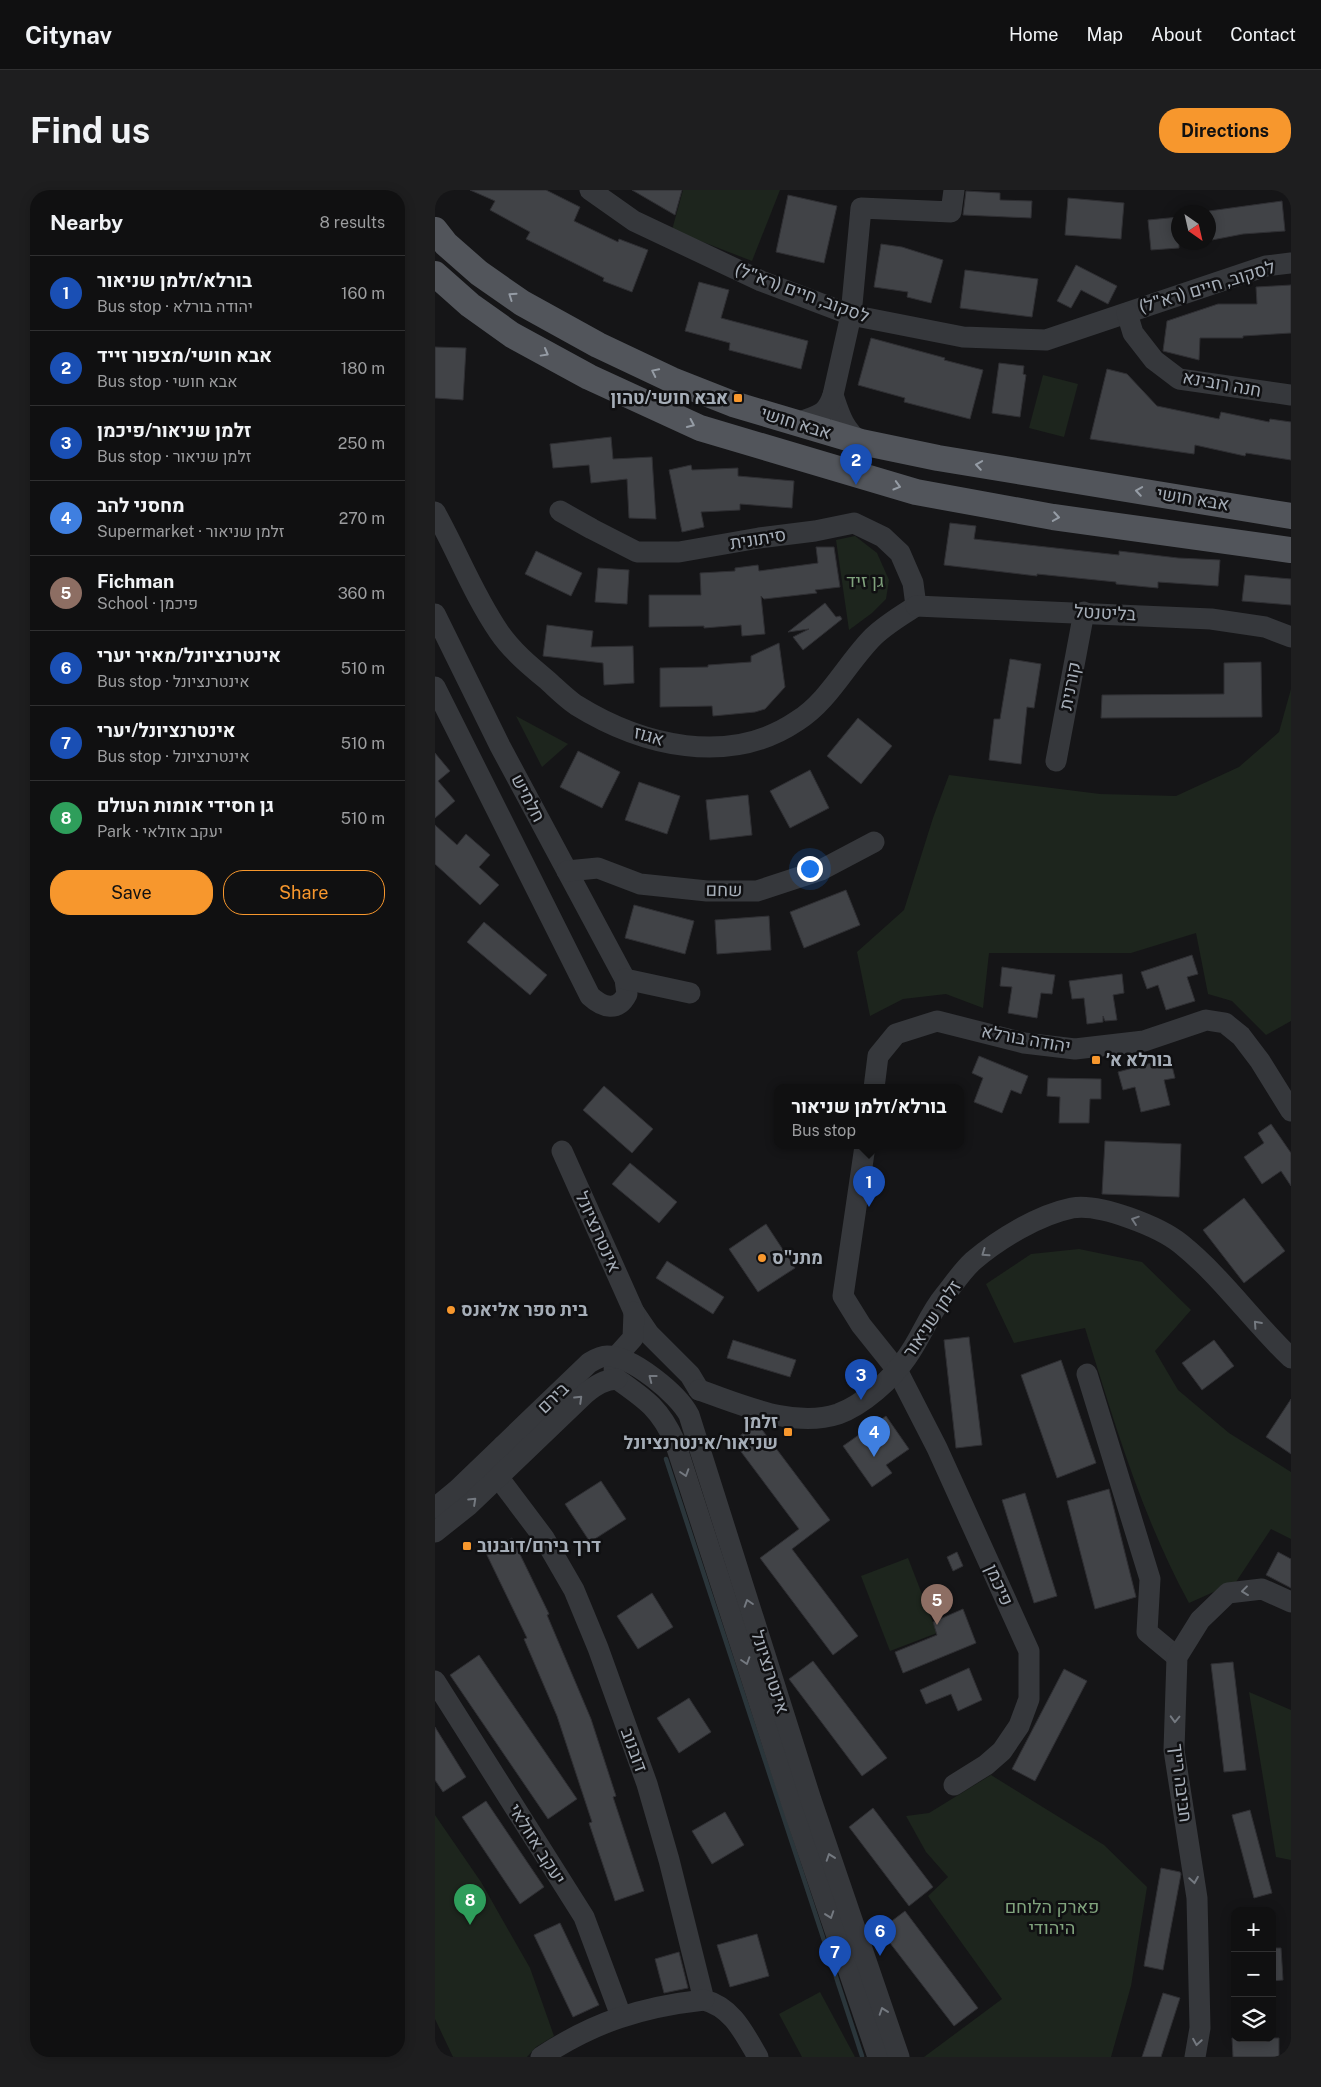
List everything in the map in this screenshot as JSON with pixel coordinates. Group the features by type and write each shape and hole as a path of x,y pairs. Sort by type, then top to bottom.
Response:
{"main road":[{"name":"אבא חושי","path":"435,230 446,244 479,273 522,303 598,345 672,380 733,404 861,442 938,458 1291,516"},
{"name":"אבא חושי","path":"435,274 470,305 512,335 589,377 700,428 917,492 1053,517 1291,550"}],"street":[{"name":"לסקוב, חיים (רא\"ל)","path":"590,190 634,222 761,281 851,315 963,337 1046,340 1267,266 1291,263"},
{"path":"797,423 825,412 833,395 851,315 861,208 951,212 954,190"},
{"name":"חנה רובינא","path":"1127,313 1133,333 1154,360 1179,379 1291,395"},
{"path":"833,395 844,426 853,437 861,442"},
{"name":"סיתונית","path":"560,511 637,552 679,552 759,538 815,531 854,523 883,537 899,553 913,583 916,606"},
{"name":"אגוז","path":"435,512 474,591 500,633 526,663 576,704 635,735 688,746 713,748 738,746 759,740 796,722 810,712 874,635 916,606"},
{"name":"בליטנטל","path":"916,606 1211,619 1265,627 1291,637"},
{"name":"קורנית","path":"1056,761 1085,612"},
{"name":"חלמיש","path":"435,614 500,746 625,979 627,994 619,1004 606,1006 598,1003 590,996 435,687"},
{"name":"שחם","path":"567,871 599,868 640,884 707,891 757,891 821,870 873,842"},
{"path":"625,979 690,993"},
{"name":"יהודה בורלא","path":"874,1084 878,1056 897,1034 937,1021 1024,1043 1075,1049 1144,1041 1206,1020 1225,1023 1241,1036 1291,1111"},
{"path":"865,1149 843,1296 861,1325 897,1370"},
{"name":"אינטרנציונל","path":"561,1151 634,1312 641,1336"},
{"name":"זלמן שניאור","path":"699,1390 750,1409 773,1415 812,1418 838,1414 864,1401 897,1370 907,1358 942,1298 972,1262 1018,1230 1043,1218 1073,1208 1107,1211 1140,1221 1180,1243 1215,1277 1291,1358"},
{"path":"617,1379 614,1368 616,1357 641,1336 690,1375 699,1390 695,1397 683,1404 669,1404 647,1400"},
{"name":"בירם","path":"435,1508 458,1489 589,1364 606,1356 616,1357"},
{"path":"616,1357 631,1363 641,1370 683,1404"},
{"name":"פיכמן","path":"897,1370 937,1448 1029,1651 1029,1700 1019,1726 1002,1751 986,1765 954,1785"},
{"path":"1087,1374 1150,1579 1147,1632 1177,1657 1200,1620 1228,1593 1262,1589 1291,1602"},
{"name":"אינטרנציונל","path":"617,1379 647,1400 662,1417 675,1442 873,2052"},
{"name":"בירם","path":"435,1532 469,1505 585,1392 598,1384 617,1379"},
{"name":"אינטרנציונל","path":"683,1404 689,1414 811,1800 899,2057"},
{"path":"498,1477 495,1468 496,1458 503,1446"},
{"name":"דובנוב","path":"498,1477 544,1538 575,1590 598,1648 647,1784 669,1860 704,2000"},
{"name":"חביבה רייך","path":"1177,1657 1174,1750 1197,1898 1199,2028 1195,2057"},
{"name":"יעקב אזולאי","path":"435,1681 584,1917 621,2016"},
{"path":"541,2057 595,2026 621,2016 672,2003 704,2000 720,2006 730,2014 757,2057"}],"green space":[{"path":"683,190 780,190 752,261 672,230"},
{"path":"1043,375 1078,384 1064,437 1029,428"},
{"name":"גן זיד","path":"855,536 877,553 889,580 886,599 872,613 849,630 836,540"},
{"path":"1291,689 1291,1021 1266,1035 1232,1001 1208,994 1196,933 1131,953 989,953 983,1008 946,994 903,999 870,1016 857,952 904,910 933,818 949,775 1100,794 1176,796 1239,767 1279,732"},
{"path":"516,716 568,744 542,767"},
{"path":"1079,1249 1142,1262 1191,1310 1155,1351 1178,1390 1229,1433 1291,1472 1291,1539 1271,1529 1236,1582 1189,1603 1172,1570 1143,1503 1118,1434 1085,1328 1014,1343 986,1284 1031,1254"},
{"path":"908,1558 937,1633 890,1651 861,1576"},
{"path":"1249,1692 1291,1710 1291,1860 1276,1857"},
{"name":"פארק הלוחם היהודי","path":"991,1775 1104,1845 1147,1887 1131,1986 1111,2057 924,2057 1002,1999 928,1896 948,1877 926,1852 906,1816 929,1813"},
{"path":"435,1815 481,1882 530,1968 554,2036 536,2047 527,2057 453,2057 435,2019"},
{"path":"820,1992 855,2057 802,2057 779,2014"}],"building":[{"path":"470,190 546,190 580,207 574,221 618,242 619,239 648,250 632,292 603,281 604,278 526,239 530,232 490,210 495,201"},
{"path":"632,190 682,190 675,215"},
{"path":"966,191 1000,193 1000,200 1032,201 1031,218 963,215"},
{"path":"788,195 837,206 824,263 776,252"},
{"path":"1068,198 1124,203 1121,239 1065,235"},
{"path":"1282,201 1285,231 1243,234 1216,239 1216,210"},
{"path":"1171,218 1171,249 1151,250 1148,220"},
{"path":"881,244 902,247 943,260 931,303 907,297 908,292 874,287"},
{"path":"1076,265 1117,286 1108,304 1081,290 1071,308 1057,301"},
{"path":"965,270 1038,279 1032,317 960,308"},
{"path":"699,282 729,290 721,318 808,341 801,369 729,350 730,343 685,331"},
{"path":"1291,285 1291,333 1243,336 1243,338 1200,338 1199,360 1163,351 1167,321 1218,304 1257,304 1256,287"},
{"path":"871,338 983,370 970,419 904,402 905,398 858,385"},
{"path":"435,347 466,348 463,400 435,398"},
{"path":"999,363 1024,366 1023,374 1026,375 1020,417 992,413"},
{"path":"1107,369 1127,374 1157,406 1219,419 1221,412 1269,422 1270,419 1291,422 1291,460 1246,453 1245,456 1195,445 1194,454 1090,439"},
{"path":"611,437 613,459 652,457 656,519 629,518 627,479 591,483 589,465 553,468 550,444"},
{"path":"691,465 692,470 738,468 738,476 794,481 792,508 740,504 740,510 701,512 704,527 682,532 669,470"},
{"path":"950,523 976,526 974,539 1119,555 1119,551 1178,558 1220,560 1218,586 1158,582 1158,588 944,565"},
{"path":"816,547 834,547 840,587 815,590 817,593 764,599 761,596 765,634 742,636 741,625 704,628 704,626 649,627 649,595 701,595 700,573 735,571 735,568 758,565 759,571 818,563"},
{"path":"536,551 582,573 571,596 525,574"},
{"path":"598,568 629,570 627,604 595,602"},
{"path":"1245,575 1291,579 1291,605 1242,601"},
{"path":"825,603 836,617 840,616 842,619 803,650 793,637 809,629 788,632"},
{"path":"547,625 593,631 591,647 633,646 634,683 604,685 603,663 543,656"},
{"path":"779,643 785,687 765,709 755,712 713,716 712,706 660,707 660,668 708,667 708,665 751,662 751,656"},
{"path":"1010,659 1041,664 1034,708 1027,707 1021,764 989,760 994,719 1000,719"},
{"path":"1261,662 1262,717 1101,718 1102,695 1224,694 1224,663"},
{"path":"858,718 892,746 861,784 827,756"},
{"path":"578,751 620,772 602,808 560,787"},
{"path":"435,753 450,771 438,781 455,801 435,818"},
{"path":"810,770 829,808 790,828 770,791"},
{"path":"639,782 680,796 667,834 625,820"},
{"path":"748,795 752,835 710,840 706,800"},
{"path":"435,825 457,845 466,834 490,855 479,867 499,885 480,905 435,864"},
{"path":"846,890 860,925 804,948 790,912"},
{"path":"634,905 694,921 685,954 625,938"},
{"path":"769,916 771,950 717,954 715,920"},
{"path":"484,922 547,975 530,995 467,942"},
{"path":"1192,955 1198,974 1187,977 1195,1001 1166,1010 1158,985 1147,989 1141,972"},
{"path":"1002,967 1055,975 1052,994 1041,993 1037,1018 1008,1013 1012,987 1000,986"},
{"path":"1122,974 1124,993 1113,995 1117,1020 1105,1021 1103,1016 1103,1022 1087,1024 1084,998 1072,999 1069,981"},
{"path":"979,1056 1028,1076 1021,1094 1011,1090 1002,1113 974,1102 983,1078 972,1073"},
{"path":"1170,1058 1175,1078 1164,1080 1170,1105 1141,1112 1135,1087 1123,1090 1118,1072"},
{"path":"1048,1078 1101,1079 1101,1099 1090,1099 1089,1123 1059,1123 1060,1097 1047,1096"},
{"path":"604,1086 653,1129 632,1153 583,1110"},
{"path":"1271,1124 1291,1153 1291,1186 1281,1171 1262,1184 1244,1157 1264,1143 1258,1133"},
{"path":"1105,1141 1181,1144 1179,1197 1102,1194"},
{"path":"630,1163 677,1202 659,1223 612,1184"},
{"path":"1244,1198 1285,1251 1244,1283 1203,1230"},
{"name":"מתנ\"ס","path":"766,1224 795,1268 758,1292 729,1249"},
{"path":"667,1261 724,1297 713,1314 656,1278"},
{"path":"969,1337 982,1445 956,1448 944,1340"},
{"path":"733,1340 796,1360 790,1377 727,1358"},
{"path":"1214,1340 1234,1366 1202,1390 1182,1363"},
{"path":"1061,1360 1096,1463 1057,1478 1021,1375"},
{"path":"1291,1399 1291,1454 1266,1437"},
{"path":"886,1416 909,1449 886,1465 892,1473 872,1487 843,1446"},
{"path":"757,1423 830,1520 792,1549 858,1636 833,1655 760,1558 799,1529 733,1441"},
{"path":"601,1481 626,1519 590,1542 565,1504"},
{"path":"1109,1489 1136,1597 1095,1609 1067,1501"},
{"path":"1025,1493 1057,1596 1034,1603 1002,1500"},
{"path":"512,1538 549,1614 547,1615 591,1719 616,1796 613,1797 644,1891 615,1901 589,1823 592,1822 557,1716 524,1639 527,1638 485,1551"},
{"path":"957,1552 963,1566 953,1571 947,1557"},
{"path":"1278,1552 1291,1559 1291,1588 1266,1575"},
{"path":"652,1593 673,1627 638,1649 617,1616"},
{"path":"963,1609 976,1643 903,1673 895,1652 937,1635 933,1622"},
{"path":"479,1655 577,1799 548,1819 450,1675"},
{"path":"813,1661 887,1758 862,1776 789,1679"},
{"path":"1233,1662 1246,1770 1224,1772 1211,1664"},
{"path":"969,1668 982,1700 958,1711 951,1694 926,1704 920,1690"},
{"path":"1064,1669 1087,1681 1035,1781 1012,1769"},
{"path":"689,1698 711,1732 679,1753 657,1718"},
{"path":"435,1727 466,1777 443,1792 435,1780"},
{"path":"486,1801 544,1887 520,1904 462,1817"},
{"path":"873,1808 933,1887 909,1906 849,1827"},
{"path":"1250,1810 1272,1893 1254,1898 1232,1815"},
{"path":"725,1812 744,1845 712,1864 692,1831"},
{"path":"1161,1868 1180,1872 1181,1874 1163,1970 1144,1966"},
{"path":"905,1911 978,2008 954,2026 880,1930"},
{"path":"560,1923 599,2005 573,2017 534,1935"},
{"path":"757,1934 769,1976 730,1987 717,1945"},
{"path":"1276,1948 1281,1948 1283,1980 1276,1981"},
{"path":"679,1952 688,1988 664,1993 655,1959"},
{"path":"1163,1993 1180,1998 1161,2057 1142,2057"},
{"path":"1276,2038 1279,2038 1279,2057 1233,2057 1232,2042 1276,2042"}],"waterway":[{"path":"666,1459 862,2056"}],"place":[{"name":"אבא חושי/טהון","path":"738,398"},
{"name":"אבא חושי/מצפור זייד","path":"856,485"},
{"name":"בורלא א׳","path":"1096,1060"},
{"name":"בורלא/זלמן שניאור","path":"869,1207"},
{"name":"מתנ\"ס","path":"762,1258"},
{"name":"בית ספר אליאנס","path":"451,1310"},
{"name":"זלמן שניאור/פיכמן","path":"861,1400"},
{"name":"זלמן שניאור/אינטרנציונל","path":"788,1432"},
{"name":"מחסני להב","path":"874,1457"},
{"name":"דרך בירם/דובנוב","path":"467,1546"},
{"name":"Fichman","path":"937,1625"},
{"name":"גן חסידי אומות העולם","path":"470,1925"},
{"name":"אינטרנציונל/מאיר יערי","path":"880,1956"},
{"name":"אינטרנציונל/יערי","path":"835,1977"}]}
